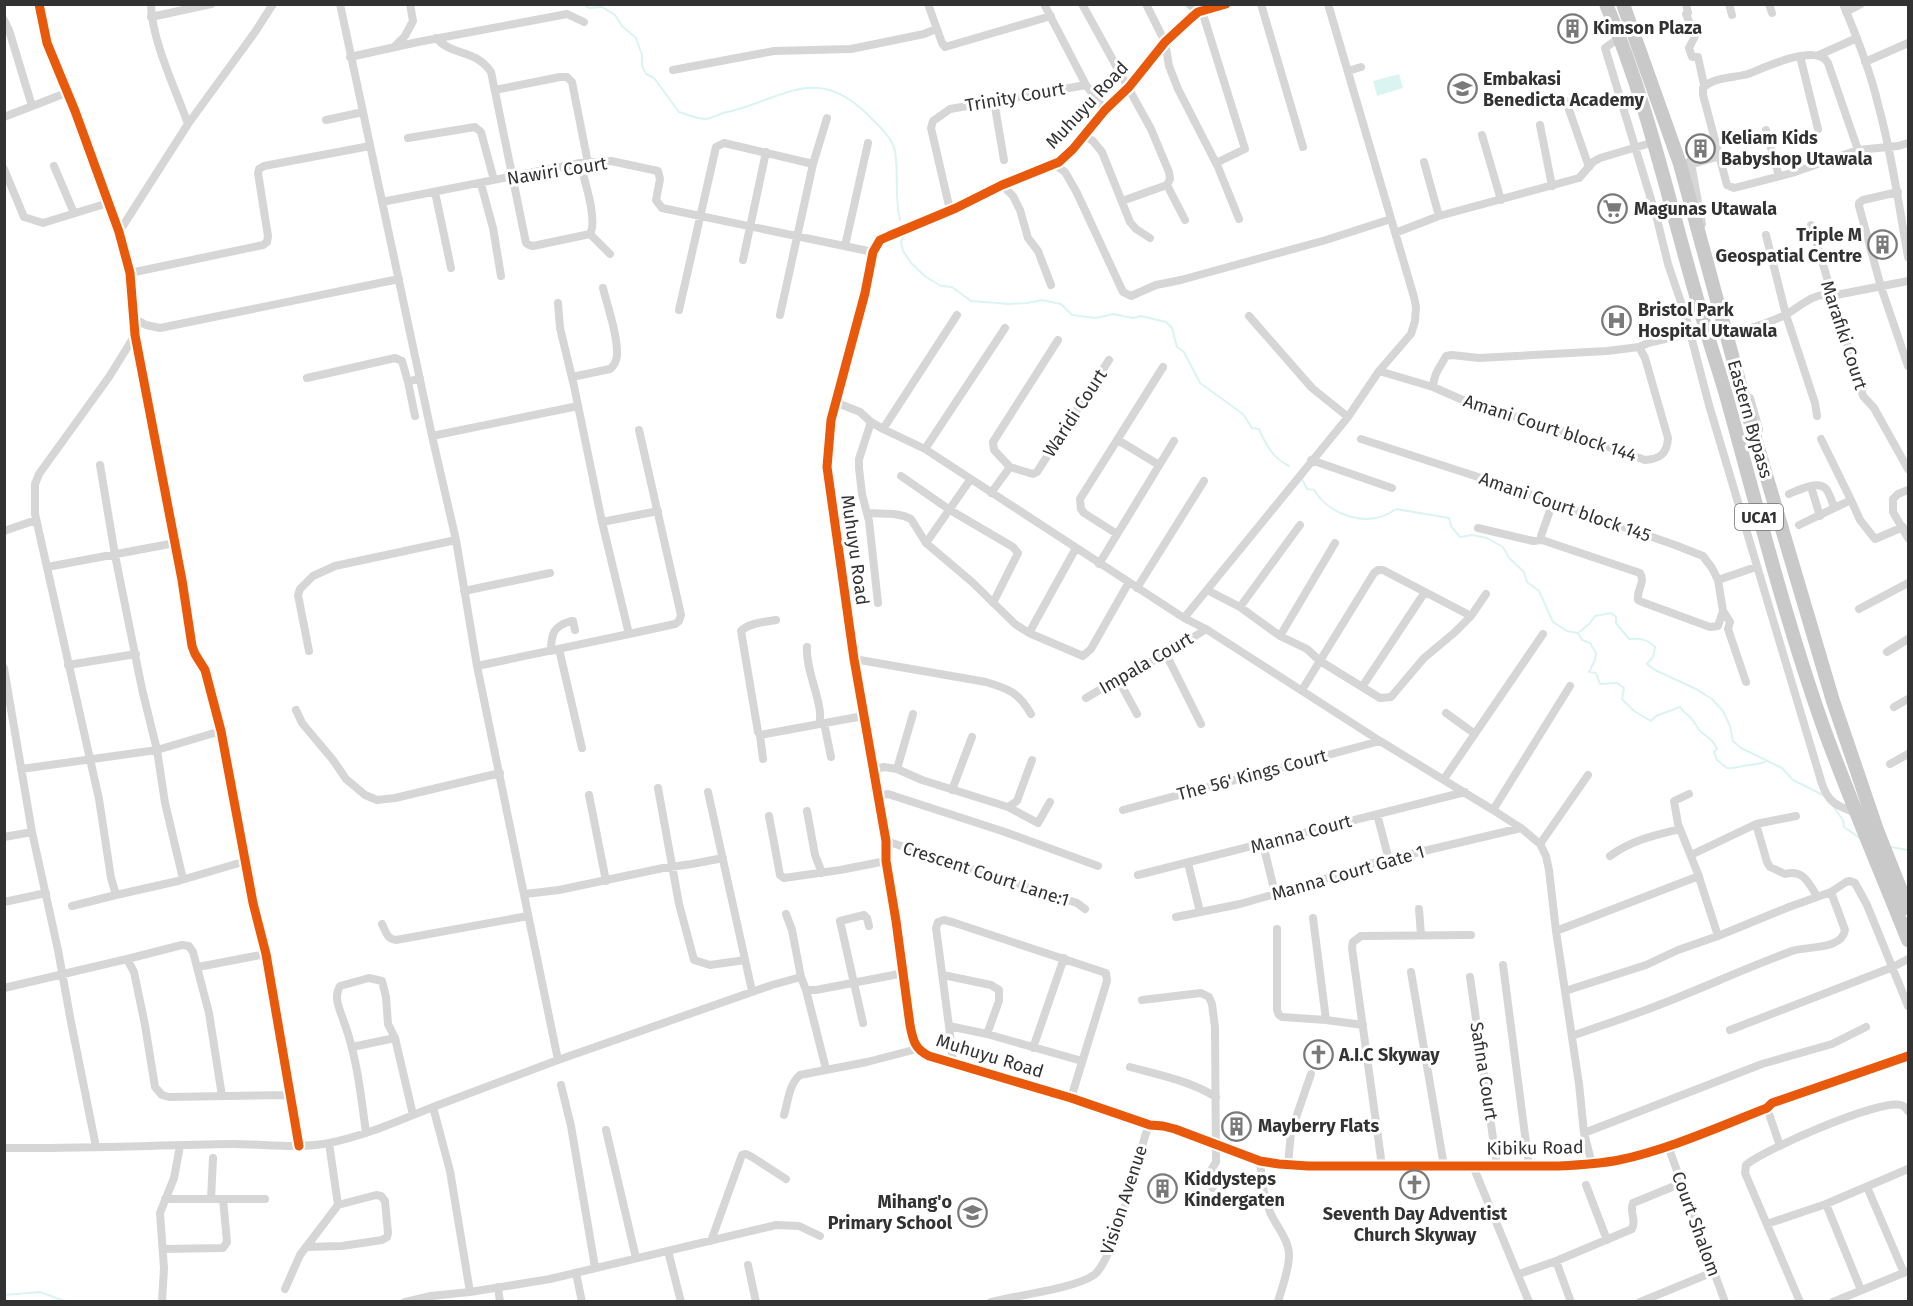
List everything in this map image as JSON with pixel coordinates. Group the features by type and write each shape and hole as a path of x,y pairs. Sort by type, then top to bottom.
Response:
{"main road":[{"name":"Eastern Bypass","path":"1606,4 1654,142 1781,594 1824,729 1908,940"},
{"name":"Eastern Bypass","path":"1623,4 1686,164 1688,193 1796,582 1833,701 1880,837 1908,908"},
{"path":"1670,196 1688,193"}],"street":[{"path":"39,4 46,43 75,111 119,232 130,273 135,335 175,543 192,646 205,670 221,731 253,903 266,954 300,1146"},
{"path":"151,4 151,17 188,124"},
{"path":"151,17 211,4"},
{"path":"119,232 188,124 273,4"},
{"path":"340,4 456,540 477,666 558,1060"},
{"path":"393,48 405,36 413,21 410,4"},
{"path":"928,4 936,29 945,46 1051,16"},
{"path":"1044,4 1086,85 1105,110"},
{"path":"1082,4 1151,129 1169,172 1170,179 1167,185 1122,201"},
{"path":"1146,4 1165,42 1169,66 1216,163 1239,219"},
{"path":"1189,4 1200,11 1245,149 1216,163"},
{"name":"Muhuyu Road","path":"1150,1125 1071,1098 929,1056 917,1049 913,1042 886,861 886,841 854,659 827,467 835,402 865,292 873,252 880,240 1002,185 1054,165 1085,136 1165,42 1200,11 1226,4"},
{"path":"1261,4 1303,147"},
{"path":"1184,618 1347,417 1379,371 1411,334 1415,321 1414,297 1328,4"},
{"path":"1686,4 1688,13 1686,14 1695,36 1689,48 1692,57 1698,57 1704,85 1703,94 1729,188 1779,176 1858,150 1908,143"},
{"path":"1729,4 1732,15"},
{"path":"1862,4 1844,8 1857,38 1878,101 1898,192 1908,257"},
{"path":"350,57 436,38 567,14 584,22"},
{"path":"4,20 32,106"},
{"path":"673,70 774,51 851,49 924,34 936,29"},
{"path":"436,38 444,47 484,62 491,72 526,243 533,246 590,234"},
{"path":"1619,38 1605,48 1636,147 1668,264 1686,317 1756,567 1825,794 1835,805 1856,813"},
{"path":"1704,85 1800,56 1819,55 1857,38"},
{"path":"1864,62 1908,43"},
{"path":"1819,55 1826,59 1858,150"},
{"path":"1800,56 1818,129"},
{"path":"1348,71 1361,67"},
{"path":"495,90 560,77 567,77 572,82 592,214 590,234"},
{"name":"Trinity Court","path":"950,210 931,124 950,109 1086,85"},
{"path":"4,117 66,93"},
{"path":"994,101 1004,160"},
{"path":"1566,101 1589,167"},
{"path":"326,120 363,112"},
{"path":"780,315 813,164 827,117"},
{"path":"1540,125 1552,186"},
{"path":"408,138 479,128 494,180"},
{"path":"1766,130 1779,176"},
{"path":"1482,135 1501,200"},
{"path":"1085,136 1093,141 1101,152 1130,222 1150,238"},
{"path":"1395,233 1439,216 1579,178 1599,158 1654,142"},
{"path":"679,310 716,147 724,143 813,164"},
{"path":"845,246 868,143"},
{"path":"130,273 267,242 259,169 264,166 370,146"},
{"path":"743,260 766,152"},
{"path":"1720,156 1686,164 1729,334 1770,467"},
{"name":"Nawiri Court","path":"382,202 584,163 611,161 658,171 660,179 656,200 662,208 873,252"},
{"path":"1424,162 1439,216"},
{"path":"1054,165 1065,172 1082,202 1123,292 1131,296 1156,285 1326,240 1391,219"},
{"path":"54,166 74,213"},
{"path":"4,169 24,217 43,223 108,203"},
{"path":"481,183 493,228 501,276"},
{"path":"1002,185 1013,196 1020,210 1028,238 1038,251 1051,285"},
{"path":"1167,185 1185,220"},
{"path":"435,192 451,268"},
{"path":"1898,192 1863,200 1859,203 1859,210 1908,366"},
{"name":"Marafiki Court","path":"1811,225 1863,396 1874,408 1908,469"},
{"path":"590,234 610,254"},
{"path":"1766,235 1786,315 1815,403 1817,416"},
{"path":"134,318 146,325 160,328 399,279"},
{"path":"1729,334 1786,315 1800,304 1825,294 1831,296 1908,281"},
{"path":"572,377 610,369 615,365 617,357 615,343 603,288"},
{"path":"558,303 560,328 629,634"},
{"path":"1686,317 1701,314"},
{"path":"883,429 957,315"},
{"path":"1249,316 1312,388 1347,417"},
{"path":"925,449 1005,328"},
{"path":"1433,387 1435,372 1446,356 1479,358 1559,355 1639,347 1690,333"},
{"path":"116,895 111,878 99,799 36,520 34,495 39,474 109,377 135,335"},
{"path":"991,493 1010,467 994,450 993,442 1058,340"},
{"name":"Amani Court block 144","path":"1379,371 1433,387 1465,401 1578,436 1645,460 1654,460 1662,456 1667,448 1668,438 1645,358 1639,347"},
{"path":"307,378 395,358 402,361 415,416"},
{"name":"Waridi Court","path":"1010,467 1033,474 1037,471 1109,360"},
{"path":"1117,534 1084,513 1080,499 1163,367"},
{"path":"408,382 420,378"},
{"path":"835,402 860,412 883,429 925,449 1184,618 1206,629 1380,741 1444,778 1521,828 1540,844 1549,870 1584,1132 1592,1164"},
{"path":"432,436 578,406"},
{"path":"871,422 859,468 878,603"},
{"path":"477,666 675,624 680,621 681,615 639,430"},
{"path":"1821,439 1860,520 1875,539 1903,527"},
{"path":"1118,440 1159,465"},
{"name":"Amani Court block 145","path":"1361,440 1552,502 1703,556 1718,580"},
{"path":"1099,564 1174,441"},
{"path":"1311,460 1392,488"},
{"path":"100,465 115,555 157,750 165,803 183,879"},
{"path":"901,476 950,510 1013,547 1018,553 993,603"},
{"path":"926,543 970,480"},
{"path":"867,513 904,516 910,519 926,543 1016,624 1029,633 1083,656 1091,649 1204,481"},
{"path":"1789,494 1817,486 1826,489 1834,507"},
{"path":"1811,487 1821,516"},
{"path":"1908,490 1893,500 1893,512 1908,538"},
{"path":"1799,525 1851,500"},
{"name":"Amani Court block 145","path":"1542,540 1541,536 1552,502"},
{"path":"602,522 658,511"},
{"path":"4,531 36,520"},
{"path":"1240,607 1300,525"},
{"path":"1478,528 1533,541 1542,540 1640,573 1642,581 1637,595 1638,600 1710,627 1718,626 1723,611"},
{"path":"309,651 298,594 313,576 335,566 456,540"},
{"path":"47,567 175,543"},
{"path":"1280,636 1335,543"},
{"path":"1029,633 1076,548"},
{"path":"1746,682 1728,629 1730,622 1723,611 1718,580 1756,567"},
{"path":"1302,690 1378,570 1383,570 1471,616"},
{"path":"464,591 550,573"},
{"path":"1859,609 1908,583"},
{"path":"1207,590 1240,607 1280,636 1307,649 1320,662 1380,698 1391,697 1424,658 1471,616 1486,594"},
{"path":"1362,687 1425,592"},
{"path":"763,759 741,631 747,626 776,620"},
{"path":"575,630 573,621 571,621 555,628 551,638 582,748"},
{"name":"Impala Court","path":"1086,698 1206,629"},
{"path":"1444,778 1543,634"},
{"path":"1887,652 1908,639"},
{"path":"807,647 806,659 831,757"},
{"path":"68,665 136,654"},
{"path":"1166,654 1201,724"},
{"path":"854,659 986,682 1017,694 1031,714"},
{"path":"4,668 32,831 96,1147"},
{"path":"1118,679 1137,714"},
{"path":"1493,810 1569,686"},
{"path":"1894,707 1908,699"},
{"path":"296,710 302,723 346,779 365,795 377,800 395,798 500,773"},
{"path":"1446,713 1475,734"},
{"path":"897,769 913,714"},
{"path":"760,735 863,716"},
{"path":"21,769 157,750 221,731"},
{"path":"952,790 972,737"},
{"name":"The 56' Kings Court","path":"1123,810 1380,741"},
{"path":"1890,764 1908,754"},
{"path":"1008,807 1017,801 1032,760"},
{"path":"873,770 884,767 897,769 922,780 1008,807 1038,823 1050,802"},
{"path":"1540,844 1588,775"},
{"path":"658,788 679,904 694,960 710,965 745,960"},
{"path":"708,792 752,991"},
{"name":"Manna Court","path":"1138,875 1465,792"},
{"path":"877,796 888,794 1002,831 1098,866"},
{"path":"1689,794 1674,801 1680,829 1699,876 1718,936"},
{"path":"589,795 606,881"},
{"path":"807,811 815,855 822,873"},
{"path":"1377,814 1389,860"},
{"path":"769,816 780,875 784,878 886,861"},
{"path":"1690,855 1756,824 1796,816"},
{"path":"1756,824 1770,867 1785,874 1794,872 1801,874 1817,896"},
{"name":"Manna Court Gate 1","path":"1176,917 1240,904 1369,864 1521,828"},
{"path":"1610,856 1639,840 1680,829"},
{"path":"4,837 32,831"},
{"name":"Crescent Court Lane:1","path":"886,841 1077,903 1085,909"},
{"path":"1263,844 1275,893"},
{"path":"525,894 559,890 723,858"},
{"path":"72,906 246,861"},
{"path":"1188,863 1200,912"},
{"path":"1556,931 1699,876"},
{"path":"1566,991 1646,965 1678,950 1831,892 1850,881 1866,905 1908,1006"},
{"path":"1572,1036 1663,1004 1735,972 1797,950 1820,947 1839,940 1845,930 1831,892"},
{"path":"4,902 46,893"},
{"path":"1419,909 1420,935"},
{"path":"786,914 792,930 801,977 826,1069"},
{"path":"863,1023 840,921 864,915 869,926"},
{"path":"382,924 387,936 396,940 528,916"},
{"path":"1313,918 1326,1020"},
{"path":"953,1063 936,928 938,922 944,921 1106,973 1107,981 1071,1098"},
{"path":"1277,929 1277,1010 1279,1015 1362,1025"},
{"path":"1382,1166 1353,942 1362,936 1471,935"},
{"path":"4,988 168,948 189,946 198,967 209,1013 222,1096"},
{"path":"198,967 266,954"},
{"path":"1033,1048 1064,958"},
{"path":"128,959 134,972 155,1087 162,1095 169,1097 291,1095"},
{"path":"1730,1030 1893,967 1908,959"},
{"path":"1503,965 1528,1166"},
{"path":"1411,972 1444,1166"},
{"path":"806,990 904,973"},
{"path":"943,975 991,985 999,990 999,1001 987,1034"},
{"path":"4,1148 62,1149 235,1144 300,1146 329,1143 366,1133 558,1060 752,991 801,977"},
{"name":"Safina Court","path":"1470,977 1497,1166"},
{"path":"366,1133 352,1047 337,1003 340,986 369,978 382,981 388,1024 394,1038 413,1115"},
{"path":"1142,999 1201,993 1209,997 1215,1016 1217,1145 1216,1162 1207,1177 1213,1188"},
{"path":"949,1026 987,1034 1082,1061"},
{"path":"1584,1132 1761,1064 1832,1044 1866,1027"},
{"path":"352,1047 394,1038"},
{"path":"784,1115 790,1090 797,1077 917,1049"},
{"name":"Kibiku Road","path":"1150,1125 1163,1126 1260,1161 1288,1165 1592,1164 1618,1160 1668,1146 1767,1108 1772,1103 1908,1056"},
{"path":"1130,1067 1202,1088 1216,1096"},
{"path":"1288,1165 1291,1132 1311,1074"},
{"path":"561,1085 571,1126 595,1267"},
{"path":"1800,1302 1745,1169 1749,1162 1780,1146 1873,1108 1902,1105 1908,1111"},
{"path":"433,1107 450,1171 470,1292"},
{"path":"1767,1108 1780,1146"},
{"name":"Vision Avenue","path":"996,1301 1076,1283 1095,1274 1101,1268 1116,1233 1150,1125"},
{"path":"606,1130 636,1258"},
{"path":"329,1143 338,1205"},
{"path":"162,1302 163,1249 160,1213 174,1178 180,1146"},
{"name":"Court Shalom","path":"1668,1146 1725,1302"},
{"path":"711,1241 742,1155 753,1157 786,1179"},
{"path":"212,1199 213,1158"},
{"path":"1260,1161 1262,1188 1289,1254 1288,1269 1278,1302"},
{"path":"1473,1166 1529,1302"},
{"path":"1767,1224 1826,1204 1908,1169"},
{"path":"1518,1274 1556,1261 1632,1229 1633,1203 1682,1183"},
{"path":"1586,1185 1607,1240"},
{"path":"1833,1302 1906,1272 1867,1187"},
{"path":"285,1289 294,1266 306,1247 338,1205 375,1195 381,1196 385,1201 388,1233 387,1237 382,1240 342,1246 306,1247"},
{"path":"165,1199 265,1199"},
{"path":"163,1249 215,1250 223,1248 227,1242 223,1199"},
{"path":"1826,1204 1861,1290"},
{"path":"405,1302 550,1279 776,1226 799,1226 820,1236"},
{"path":"668,1251 681,1302"},
{"path":"1556,1261 1572,1302"},
{"path":"748,1264 756,1302"},
{"path":"1640,1302 1713,1272"},
{"path":"576,1273 582,1302"},
{"path":"498,1287 500,1302"}],"water":[{"path":"1399,74 1403,88 1377,96 1373,81"}],"waterway":[{"path":"583,4 589,8 602,7 615,15 622,26 636,38 646,74 654,78 679,112 708,119 780,95 813,88 831,90 849,99 880,127 893,146 900,220"},
{"path":"904,235 901,242 903,251 912,264 926,277 941,286 952,287 971,301 1009,304 1042,300 1061,304 1072,315 1096,318 1113,314 1133,318 1141,316 1166,322 1172,328 1177,347 1184,352 1200,383 1243,414 1252,428 1259,429 1274,455 1289,466"},
{"path":"1302,479 1307,489 1314,490 1330,507 1351,517 1374,518 1396,509 1449,518 1451,526 1460,537 1472,535 1487,538 1503,547 1509,558 1524,572 1527,582 1539,591 1553,622 1567,631 1578,633 1595,616 1611,613 1616,617 1616,623 1629,639 1643,640 1655,647 1653,657 1647,664 1712,699 1723,711 1730,726 1733,741 1741,748 1782,768 1793,780 1823,795"},
{"path":"1578,633 1582,640 1590,643 1596,653 1589,672 1596,673 1600,684 1617,683 1624,688 1622,699 1634,711 1651,721 1656,716 1680,707 1700,731 1710,738 1717,749 1714,752 1717,760 1727,768 1765,762"},
{"path":"1833,806 1843,820 1844,827 1861,839"},
{"path":"1891,847 1908,850"},
{"path":"4,1295 40,1292 67,1302"}],"cycle path":[{"path":"39,4 47,43 75,111 119,232 130,273 135,335 182,580 192,646 205,670 221,731 253,903 266,954 299,1146"},
{"path":"1226,4 1198,12 1165,42 1129,87 1105,110 1073,149 1059,162 880,240 873,252 865,293 831,420 827,467 854,659 886,841 886,861 910,1025 915,1044 929,1056 1071,1098 1150,1125 1175,1129 1260,1161 1308,1166 1559,1166 1619,1160 1675,1144 1767,1108 1772,1103 1908,1056"}],"place":[{"name":"Kimson Plaza","path":"1572,28"},
{"name":"Embakasi Benedicta Academy","path":"1462,89"},
{"name":"Keliam Kids Babyshop Utawala","path":"1700,148"},
{"name":"Magunas Utawala","path":"1613,209"},
{"name":"Triple M Geospatial Centre","path":"1883,245"},
{"name":"Bristol Park Hospital Utawala","path":"1617,320"},
{"name":"A.I.C Skyway","path":"1318,1055"},
{"name":"Mayberry Flats","path":"1237,1126"},
{"name":"Seventh Day Adventist Church Skyway","path":"1415,1185"},
{"name":"Kiddysteps Kindergaten","path":"1163,1189"},
{"name":"Mihang'o Primary School","path":"973,1212"}]}
